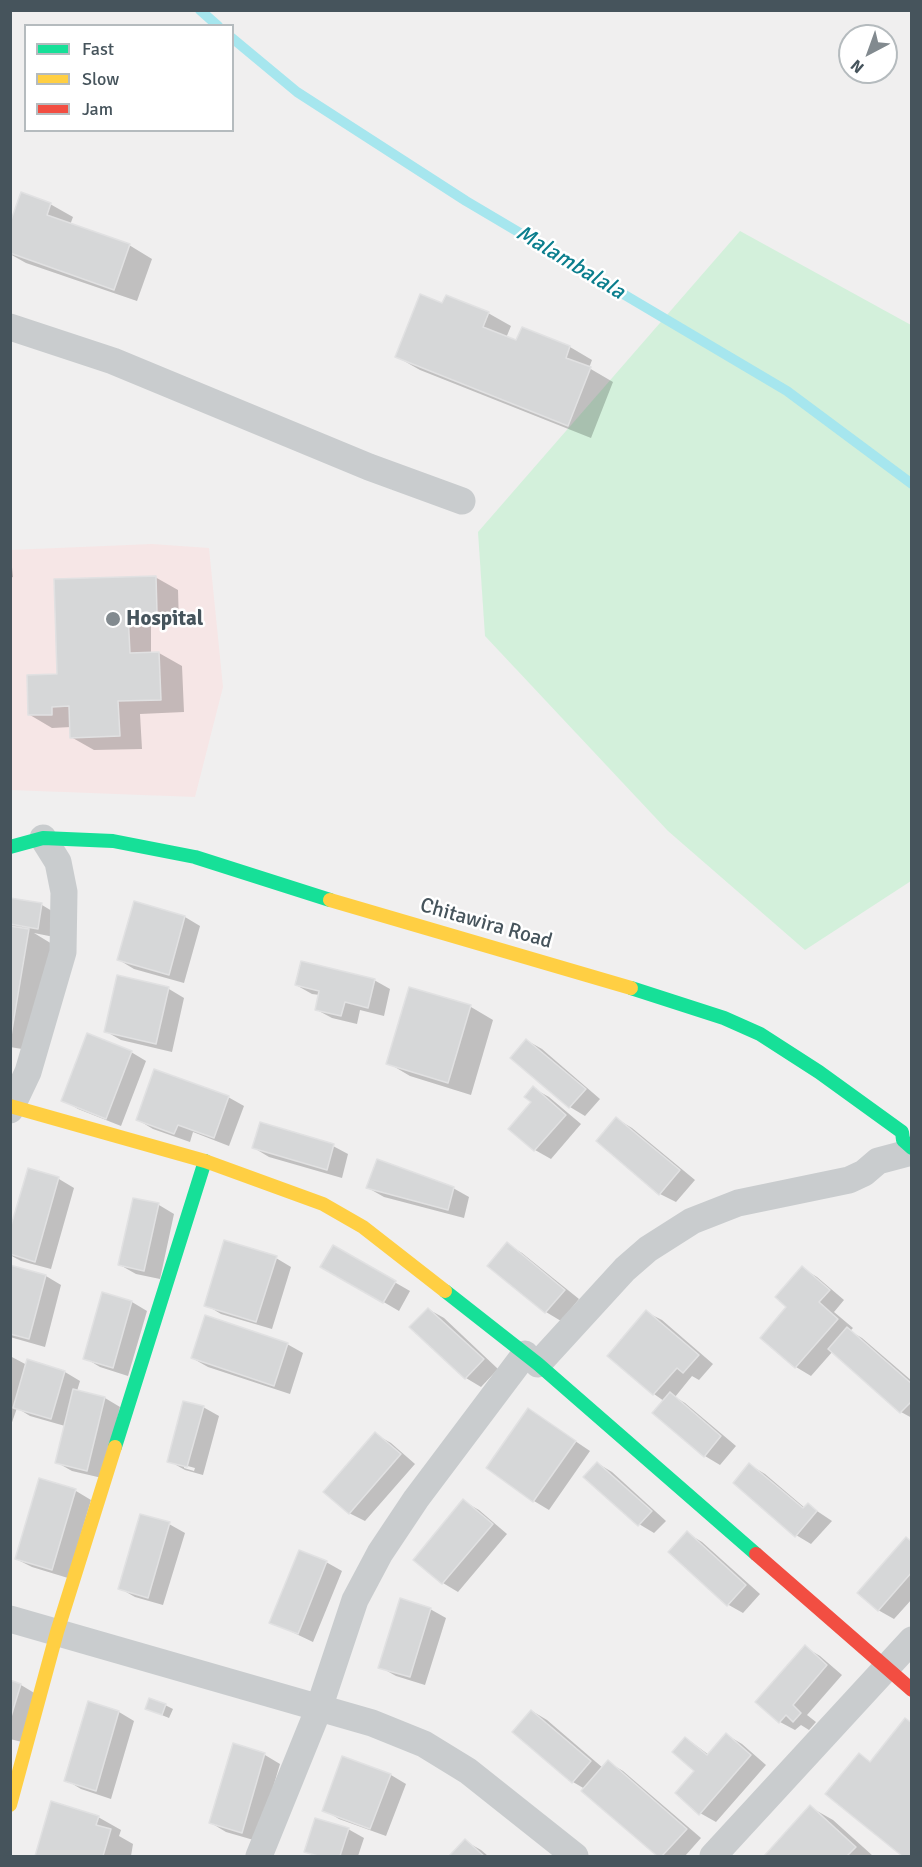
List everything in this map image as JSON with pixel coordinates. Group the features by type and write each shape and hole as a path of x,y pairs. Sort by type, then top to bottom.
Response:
{"street":[{"path":"10,327 113,361 369,467 462,501"},
{"path":"43,838 58,862 64,892 63,952 28,1072 11,1107 205,1161 323,1204 363,1227 531,1359 912,1690"},
{"name":"Chitawira Road","path":"10,847 43,838 114,841 195,857 272,884 678,1002 760,1034 819,1072 902,1132 903,1140 912,1150"},
{"path":"259,1857 319,1708 355,1600 380,1552 416,1499 531,1359 648,1249 692,1221 738,1203 849,1180 864,1173 878,1161 912,1150"},
{"path":"10,1804 57,1632 205,1161"},
{"path":"10,1619 372,1723 424,1743 468,1771 575,1857"},
{"path":"713,1857 912,1640"}],"shaded area":[{"name":"Hospital","path":"152,544 209,548 223,687 195,797 11,790 10,550"}],"green space":[{"path":"740,231 911,325 911,881 805,950 668,831 485,636 478,532"}],"building":[{"path":"21,192 51,203 47,215 130,244 114,290 10,253 10,223"},
{"path":"420,294 442,303 446,295 489,312 483,327 516,340 522,327 570,346 566,358 591,367 568,426 395,357"},
{"path":"156,576 157,613 128,614 130,653 159,652 161,700 118,701 120,736 70,738 69,706 52,707 52,715 28,715 27,675 57,674 54,579"},
{"path":"10,898 42,903 38,929 10,924"},
{"path":"134,901 185,916 169,975 117,960"},
{"path":"10,926 29,929 11,1036 10,1036"},
{"path":"301,961 375,979 368,1008 345,1002 341,1016 315,1010 319,991 295,985"},
{"path":"117,975 169,987 156,1044 104,1032"},
{"path":"409,987 471,1005 448,1083 386,1064"},
{"path":"87,1033 132,1051 106,1119 61,1101"},
{"path":"526,1039 586,1089 569,1108 510,1058"},
{"path":"154,1069 229,1096 214,1138 178,1125 174,1134 136,1120"},
{"path":"533,1086 566,1115 534,1151 508,1129 531,1102 524,1097"},
{"path":"616,1117 680,1170 659,1195 596,1141"},
{"path":"260,1122 334,1144 327,1170 252,1148"},
{"path":"377,1159 454,1187 448,1210 366,1188"},
{"path":"28,1168 59,1177 35,1262 10,1254 10,1229"},
{"path":"133,1198 159,1203 144,1271 118,1265"},
{"path":"224,1240 277,1256 256,1322 204,1306"},
{"path":"507,1242 565,1290 545,1313 487,1266"},
{"path":"333,1245 396,1281 383,1303 320,1267"},
{"path":"10,1265 46,1275 29,1339 10,1334"},
{"path":"802,1266 830,1290 819,1302 838,1319 795,1368 760,1338 786,1307 775,1297"},
{"path":"102,1292 132,1301 113,1368 83,1359"},
{"path":"428,1308 484,1359 465,1379 409,1327"},
{"path":"646,1310 699,1355 683,1373 677,1368 653,1395 607,1356"},
{"path":"205,1315 288,1343 274,1386 191,1358"},
{"path":"847,1327 912,1384 912,1401 900,1413 828,1349"},
{"path":"27,1359 65,1371 51,1419 13,1408"},
{"path":"73,1389 105,1397 87,1471 55,1463"},
{"path":"670,1392 721,1436 704,1457 652,1413"},
{"path":"183,1401 204,1406 187,1467 167,1462"},
{"path":"528,1408 576,1441 533,1502 486,1468"},
{"path":"375,1432 401,1454 349,1514 323,1492"},
{"path":"597,1462 652,1511 638,1526 583,1477"},
{"path":"749,1463 803,1508 808,1503 817,1511 795,1537 733,1483"},
{"path":"39,1478 76,1489 52,1570 15,1559"},
{"path":"463,1499 493,1524 442,1584 413,1560"},
{"path":"140,1514 170,1522 148,1598 118,1589"},
{"path":"687,1531 746,1585 727,1606 668,1552"},
{"path":"906,1537 912,1542 912,1572 878,1611 857,1593"},
{"path":"299,1550 327,1561 298,1634 269,1623"},
{"path":"400,1598 431,1608 410,1677 378,1668"},
{"path":"805,1645 827,1665 793,1705 801,1713 793,1722 786,1715 779,1723 755,1702"},
{"path":"10,1680 21,1684 10,1720"},
{"path":"149,1698 166,1704 162,1715 145,1709"},
{"path":"88,1701 119,1711 96,1791 64,1781"},
{"path":"531,1710 591,1761 572,1783 512,1732"},
{"path":"905,1718 912,1723 912,1856 902,1856 825,1794 859,1753 870,1762"},
{"path":"726,1733 751,1755 699,1815 675,1793 694,1771 672,1752 685,1737 707,1755"},
{"path":"233,1743 265,1753 242,1833 209,1823"},
{"path":"342,1756 391,1774 370,1829 322,1811"},
{"path":"608,1760 687,1829 662,1856 657,1856 581,1791"},
{"path":"51,1801 99,1816 96,1825 111,1829 103,1856 35,1856"},
{"path":"810,1805 856,1847 847,1856 764,1856"},
{"path":"315,1818 349,1828 340,1856 318,1856 304,1852"},
{"path":"465,1839 484,1856 449,1856"}],"waterway":[{"name":"Malambalala","path":"200,10 216,24"},
{"name":"Malambalala","path":"234,40 297,92 466,201 787,391 912,484"}],"traffic: fast":[{"path":"10,847 43,838 113,841 195,857 330,900"},
{"path":"631,988 724,1018 760,1034 819,1072 902,1132 903,1140 912,1148"},
{"path":"115,1447 205,1161"},
{"path":"445,1291 538,1364 756,1554"}],"traffic: slow":[{"path":"330,900 631,988"},
{"path":"10,1106 205,1161 323,1204 363,1227 445,1291"},
{"path":"10,1805 57,1632 115,1447"}],"traffic: jam":[{"path":"756,1554 912,1690"}],"place":[{"name":"Hospital","path":"113,619"}]}
